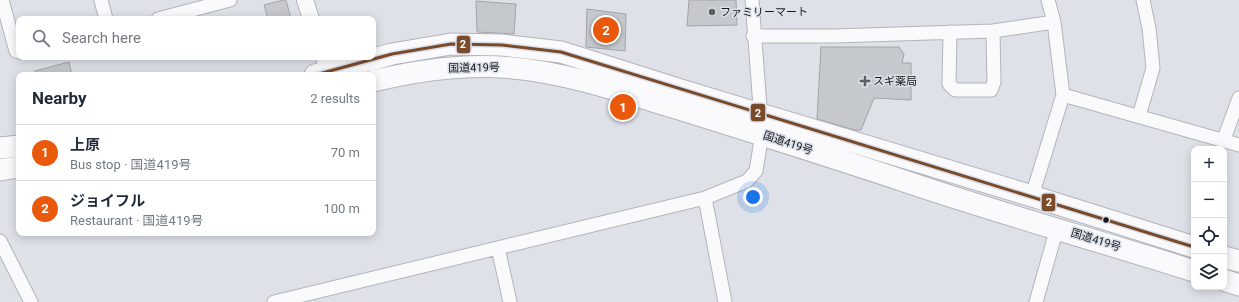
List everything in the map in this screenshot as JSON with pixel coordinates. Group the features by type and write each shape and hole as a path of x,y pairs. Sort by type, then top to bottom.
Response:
{"highway":[{"name":"国道419号","path":"376,58 444,45 502,45 561,52 1191,246"},
{"name":"国道419号","path":"324,70 366,60"},
{"name":"国道419号","path":"376,80 418,70 451,68 513,68 618,90 762,134 928,189 1191,270"},
{"path":"0,148 16,146"},
{"path":"0,170 16,167"},
{"path":"1227,258 1239,261"},
{"path":"1227,281 1239,285"}],"street":[{"path":"2,0 16,51"},
{"path":"101,0 105,16"},
{"path":"166,16 202,3 230,0"},
{"path":"305,0 310,16"},
{"path":"274,302 705,198 747,181 756,171 762,134 753,36 752,0"},
{"path":"1032,196 1064,95 1054,22 1048,0"},
{"path":"1140,116 1153,68 1149,28 1143,0"},
{"path":"753,36 834,36 993,31 1054,22"},
{"path":"950,32 949,84 955,90 991,90 994,82 993,31"},
{"path":"1064,95 1224,139 1239,145"},
{"path":"1224,139 1239,98"},
{"path":"705,198 725,302"},
{"path":"1036,302 1057,228"},
{"path":"0,241 31,302"},
{"path":"498,248 510,302"}],"building":[{"path":"286,0 290,16 267,16 264,5"},
{"name":"ファミリーマート","path":"689,0 736,0 737,25 687,26"},
{"path":"476,1 516,4 514,34 477,32"},
{"path":"587,9 626,14 625,51 586,47"},
{"name":"スギ薬局","path":"821,47 899,47 904,54 902,63 911,63 911,100 874,98 861,130 855,130 817,119"},
{"path":"69,62 71,72 35,72"}],"transit line":[{"name":"2","path":"376,58 392,54 451,44 502,45 561,52 1191,246"},
{"name":"2","path":"326,72 370,60"}],"place":[{"name":"ファミリーマート","path":"712,12"},
{"name":"ジョイフル","path":"606,30"},
{"name":"スギ薬局","path":"865,81"},
{"name":"上原","path":"623,107"}]}
